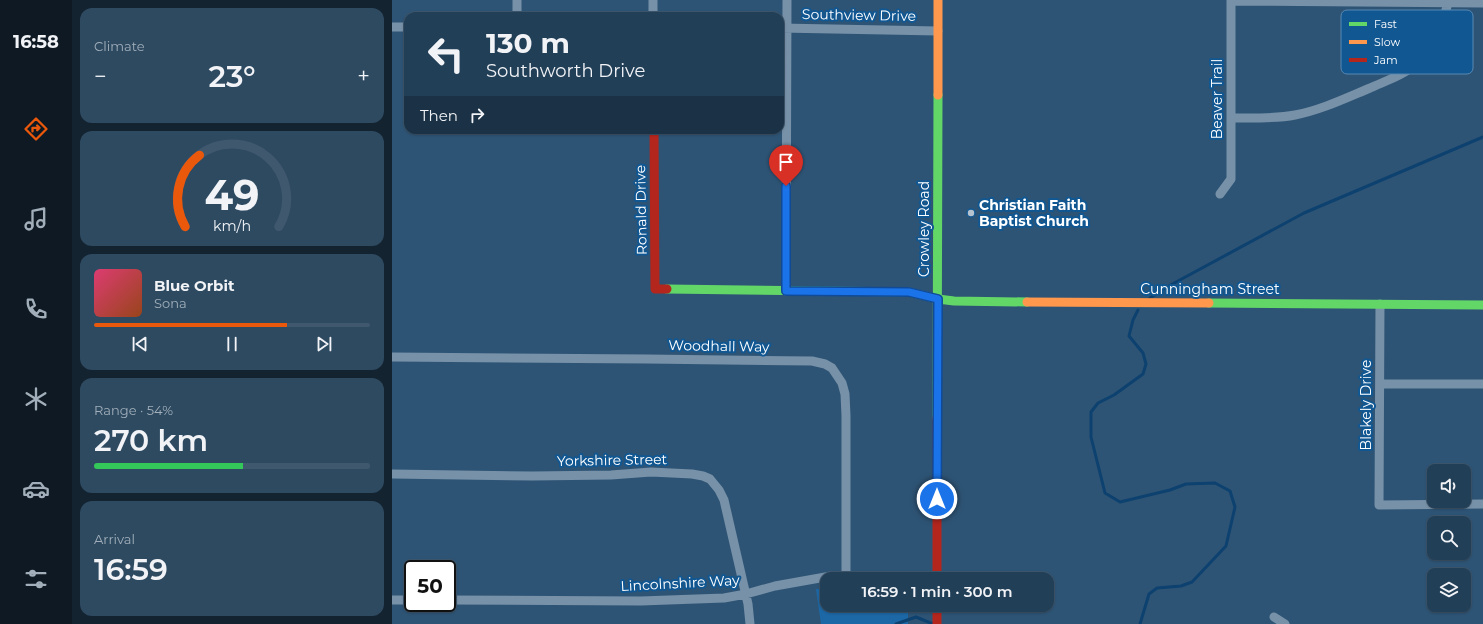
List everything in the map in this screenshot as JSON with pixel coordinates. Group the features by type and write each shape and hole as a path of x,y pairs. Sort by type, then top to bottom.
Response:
{"street":[{"path":"517,0 517,12"},
{"path":"653,0 653,12"},
{"path":"784,21 787,0"},
{"name":"Crowley Road","path":"937,572 938,0"},
{"path":"1231,1 1483,3"},
{"name":"Beaver Trail","path":"1220,194 1231,180 1231,1"},
{"path":"1446,10 1448,3"},
{"path":"392,28 404,27"},
{"name":"Southview Drive","path":"784,28 938,31"},
{"path":"1231,118 1270,118 1296,115 1330,104 1401,74"},
{"path":"784,116 786,291"},
{"name":"Ronald Drive","path":"654,134 655,289"},
{"name":"Cunningham Street","path":"655,289 909,292 954,301 1483,305"},
{"name":"Blakely Drive","path":"1380,304 1381,384 1379,505 1483,504"},
{"name":"Woodhall Way","path":"392,357 812,361 825,364 832,368 842,383 845,394 846,572"},
{"path":"1381,384 1483,384"},
{"name":"Yorkshire Street","path":"392,474 611,475 651,472 703,476 710,479 719,490 724,500 746,594 750,624"},
{"name":"Lincolnshire Way","path":"456,600 641,601 724,598 775,586 820,578"},
{"path":"392,600 404,600"},
{"path":"937,612 937,624"},
{"path":"1274,617 1285,624"}],"shaded area":[{"path":"816,589 820,589 820,612 908,612 908,624 821,624"}],"waterway":[{"path":"1150,298 1165,288 1304,213 1483,137"},
{"path":"1138,310 1133,320 1129,336 1143,353 1146,364 1143,374 1114,395 1098,403 1091,412 1091,437 1105,493 1120,502 1170,490 1186,484 1215,483 1230,491 1235,507 1226,546 1192,582 1181,586 1157,588 1149,594 1140,624"},
{"path":"896,624 916,617 933,624"}],"traffic: fast":[{"path":"937,418 938,95"},
{"path":"667,289 909,292 954,301 1027,302"},
{"path":"1209,303 1483,305"}],"traffic: slow":[{"path":"938,0 938,95"},
{"path":"1027,302 1209,303"}],"traffic: jam":[{"path":"654,134 655,289 667,289"},
{"path":"937,418 937,572"},
{"path":"937,612 937,624"}],"place":[{"name":"Christian Faith Baptist Church","path":"971,213"}],"route":[{"path":"786,186 786,291 909,292 938,299 937,499"}]}
